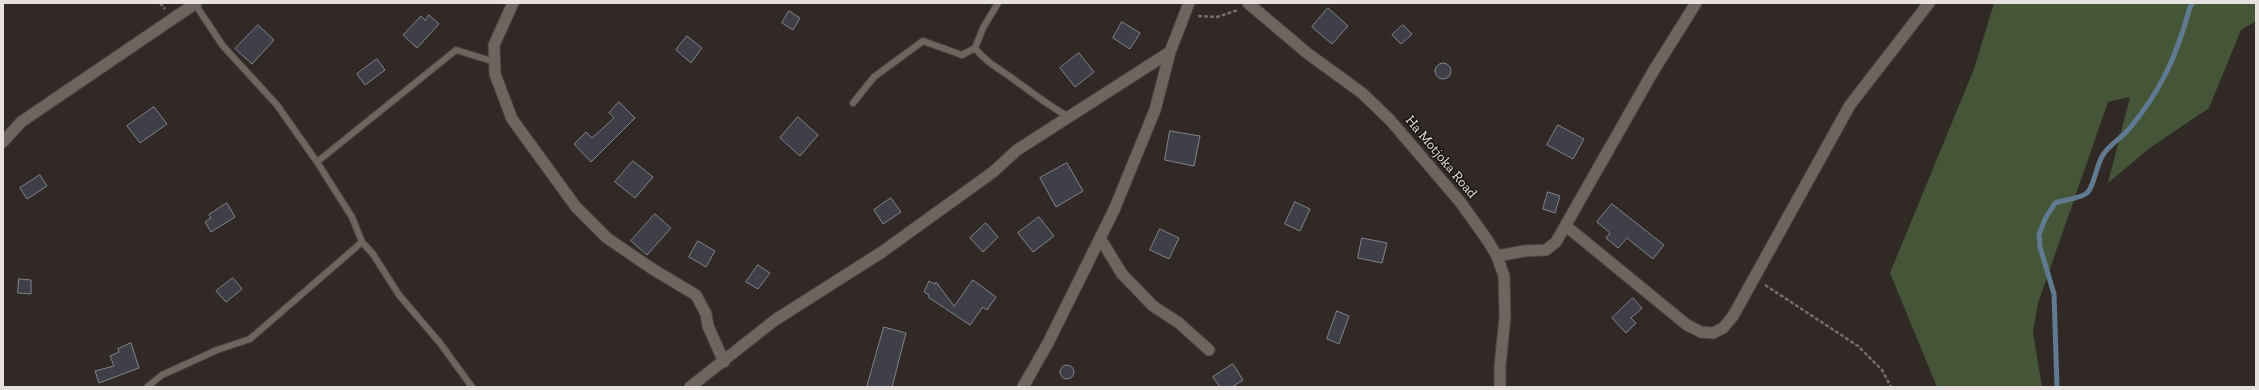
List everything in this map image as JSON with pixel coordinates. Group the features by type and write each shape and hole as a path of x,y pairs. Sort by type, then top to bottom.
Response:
{"street":[{"path":"3,142 21,122 195,3"},
{"path":"513,3 494,45 495,74 512,120 576,207 607,238 654,270 696,295 706,314 708,326 724,362"},
{"path":"1022,387 1048,343 1114,210 1154,110 1170,52 1189,3"},
{"name":"Ha Motjoka Road","path":"1248,3 1307,53 1362,93 1390,120 1461,203 1497,256 1504,276 1505,290 1500,387"},
{"path":"1497,256 1524,251 1546,250 1556,242 1654,70 1696,3"},
{"path":"1566,226 1687,325 1701,332 1713,334 1723,328 1733,316 1754,279 1850,104 1929,3"},
{"path":"690,387 776,320 882,252 992,172 1017,150 1170,52"},
{"path":"1100,238 1122,274 1153,306 1179,323 1209,350"}],"lane":[{"path":"195,3 223,46 277,105 317,162 352,217 362,242 373,254 399,294 440,343 472,387"},
{"path":"853,102 874,77 923,42 962,55 975,48 983,28 998,3"},
{"path":"975,48 986,62 1009,76 1044,103 1069,117"},
{"path":"317,162 456,50 495,62"},
{"path":"147,387 162,375 217,350 250,339 362,242"}],"path":[{"path":"1184,16 1217,17 1233,12 1248,3"},
{"path":"1754,279 1858,346 1882,370 1891,387"}],"green space":[{"path":"1994,3 2256,3 2256,21 2241,30 2209,108 2151,147 2108,183 2130,97 2108,102 2038,303 2033,332 2042,387 1937,387 1890,273 1974,69"}],"building":[{"path":"1328,8 1348,26 1332,44 1312,27"},
{"path":"789,11 800,18 793,30 782,23"},
{"path":"429,15 439,24 417,48 403,35 421,16 425,20"},
{"path":"1122,22 1140,33 1130,49 1113,38"},
{"path":"258,25 274,40 252,64 235,49"},
{"path":"1403,25 1412,34 1401,44 1392,35"},
{"path":"687,36 702,48 691,63 676,50"},
{"path":"1079,53 1094,72 1075,87 1060,68"},
{"path":"377,59 385,70 365,85 357,74"},
{"path":"1440,63 1446,63 1451,68 1449,77 1446,79 1440,79 1435,74 1435,68"},
{"path":"619,102 635,118 591,162 574,144 586,132 592,138 614,118 609,113"},
{"path":"154,107 167,124 140,143 127,126"},
{"path":"798,117 818,135 800,156 780,138"},
{"path":"1558,125 1584,139 1573,159 1547,145"},
{"path":"1170,131 1200,136 1194,166 1165,160"},
{"path":"633,161 653,177 635,198 615,182"},
{"path":"1067,163 1083,191 1056,207 1040,178"},
{"path":"40,175 47,186 27,199 20,188"},
{"path":"1548,192 1560,196 1555,213 1543,209"},
{"path":"891,198 901,212 883,224 874,210"},
{"path":"1295,202 1310,209 1300,231 1285,224"},
{"path":"227,203 235,217 211,232 205,222 211,218 209,215"},
{"path":"1612,204 1664,245 1653,259 1627,238 1618,248 1606,238 1610,233 1597,222"},
{"path":"655,214 671,228 647,255 631,241"},
{"path":"1039,217 1054,236 1033,252 1018,233"},
{"path":"986,223 998,237 983,252 970,238"},
{"path":"1160,229 1179,238 1169,259 1150,250"},
{"path":"1362,238 1387,243 1382,263 1358,258"},
{"path":"698,241 715,251 706,267 689,257"},
{"path":"758,265 770,273 758,289 746,282"},
{"path":"233,278 242,289 226,302 216,291"},
{"path":"19,279 31,280 31,294 18,293"},
{"path":"973,280 996,297 987,310 983,307 970,325 928,297 929,295 924,292 929,281 935,284 936,282 954,306"},
{"path":"1633,298 1642,308 1631,318 1636,323 1626,333 1612,318"},
{"path":"1337,311 1349,316 1339,344 1327,339"},
{"path":"884,327 906,333 892,387 867,387"},
{"path":"131,343 139,368 99,383 95,371 114,366 110,356 119,352 118,349"},
{"path":"1233,364 1243,380 1232,387 1220,387 1213,377"},
{"path":"1067,365 1072,367 1074,372 1072,377 1067,379 1062,377 1060,372 1062,367"}],"waterway":[{"path":"2057,387 2054,294 2040,247 2039,235 2045,219 2055,203 2085,195 2090,190 2102,156 2129,129 2150,101 2167,72 2190,7 2193,3"}]}
